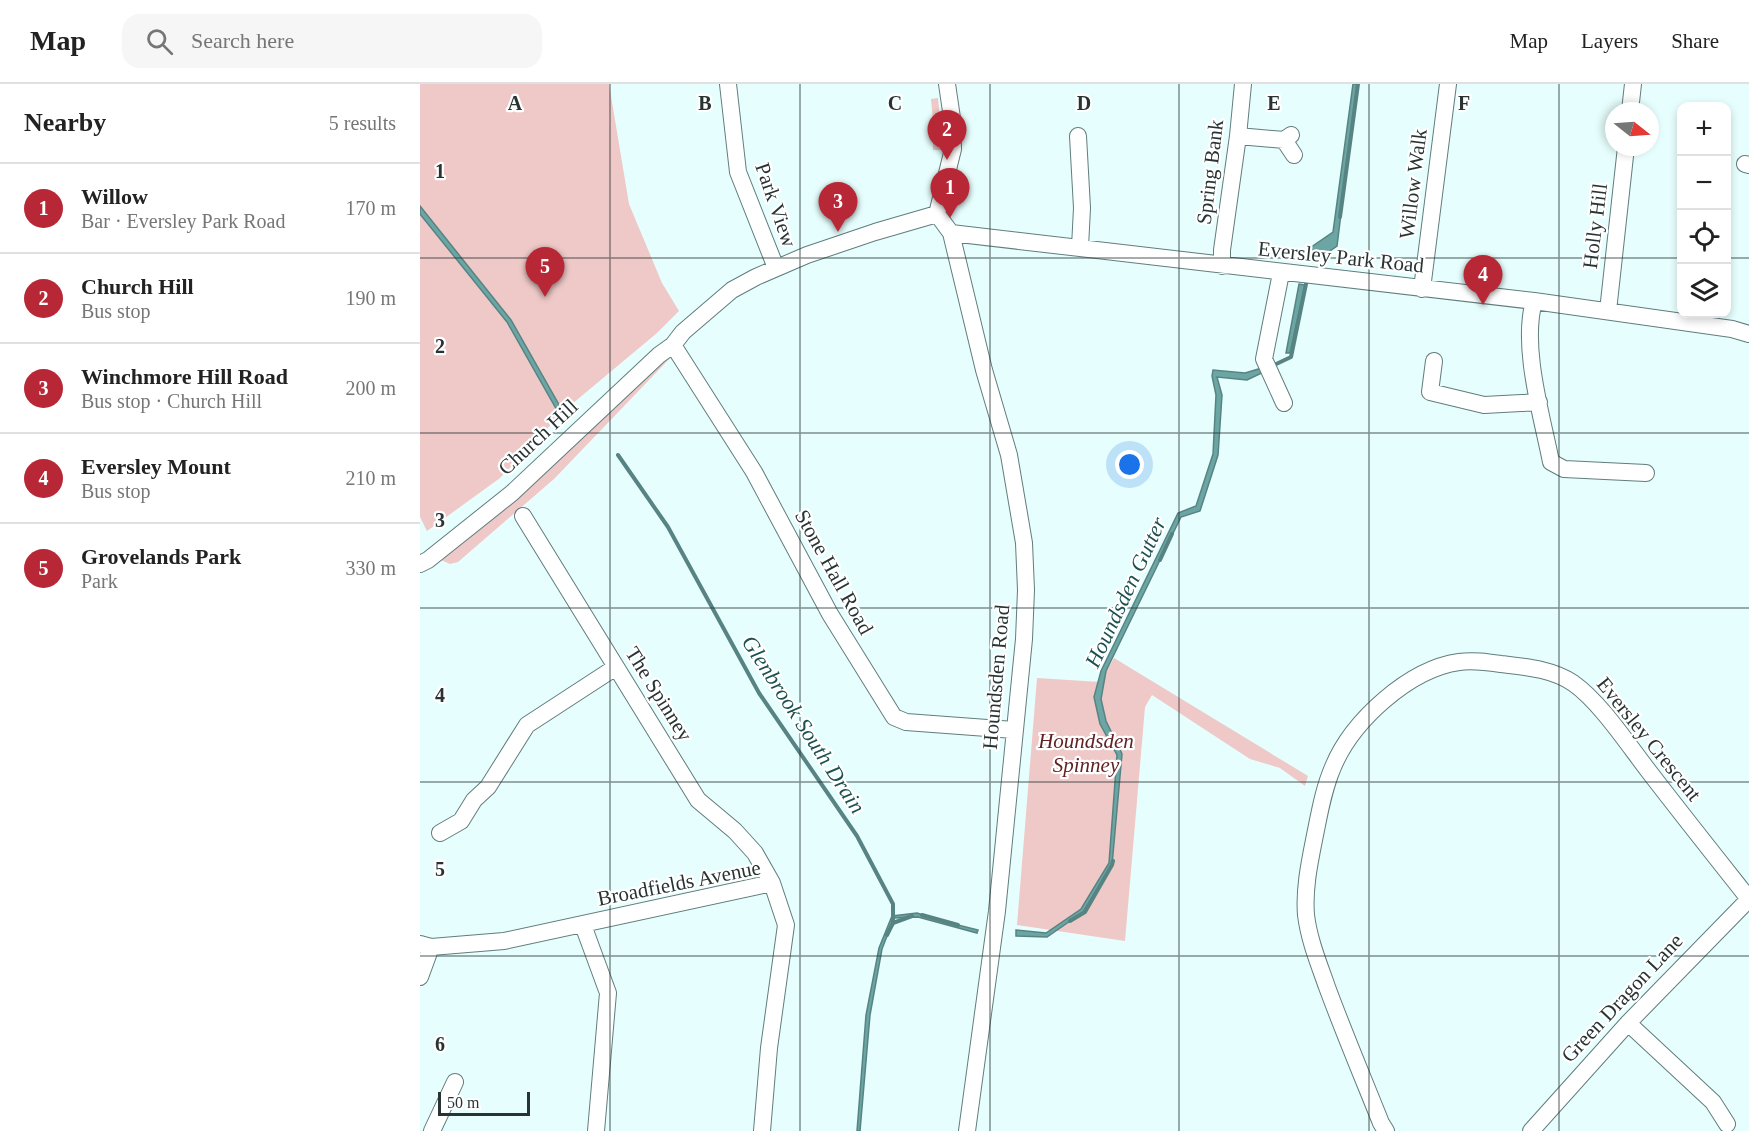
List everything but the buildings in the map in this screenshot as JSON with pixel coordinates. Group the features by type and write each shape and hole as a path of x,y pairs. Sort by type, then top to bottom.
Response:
{"street":[{"name":"Park View","path":"728,84 738,172 776,268"},
{"path":"947,84 952,118 952,149 937,214 951,233"},
{"name":"Spring Bank","path":"1222,266 1222,250 1243,84"},
{"name":"Willow Walk","path":"1422,289 1448,84"},
{"path":"1631,102 1633,84"},
{"path":"1078,136 1082,208 1080,247"},
{"path":"1238,136 1287,138 1294,155"},
{"name":"Holly Hill","path":"1608,311 1625,156"},
{"name":"Church Hill","path":"420,564 512,493 732,290 807,255 937,214"},
{"name":"Eversley Park Road","path":"951,233 1534,301 1732,329 1749,334"},
{"name":"Houndsden Road","path":"951,233 984,370 1009,455 1024,543 1026,590 1024,639 997,911 968,1131"},
{"path":"1281,273 1264,359 1284,403"},
{"path":"1534,301 1530,318 1530,342 1551,462 1564,469 1646,473"},
{"name":"Stone Hall Road","path":"673,345 754,472 830,614 894,717 906,722 1014,730"},
{"path":"1434,361 1430,392 1484,405 1539,402"},
{"name":"The Spinney","path":"523,516 698,800 735,831 755,853 772,883"},
{"name":"Eversley Crescent","path":"1386,1131 1381,1124 1343,1031 1311,941 1306,915 1306,892 1324,794 1333,766 1363,722 1408,682 1435,668 1458,662 1476,661 1555,673 1574,684 1621,735 1749,899"},
{"path":"440,834 461,821 474,800 488,787 527,725 616,667"},
{"name":"Broadfields Avenue","path":"425,946 504,941 772,883 786,925 769,1048 762,1131"},
{"name":"Green Dragon Lane","path":"1532,1131 1628,1023 1749,899"},
{"path":"583,925 608,993 596,1131"},
{"path":"420,977 425,946"},
{"path":"1628,1023 1713,1102 1727,1124"},
{"path":"432,1131 455,1082"}],"green space":[{"path":"420,84 609,84 629,204 662,283 679,311 657,333 566,409 500,478 427,531 420,517"},
{"path":"938,98 940,120 933,121 931,99"},
{"path":"933,129 941,129 941,150 933,150"},
{"path":"674,354 554,479 458,562 450,564 441,560 444,555 458,547 502,511 641,378"},
{"name":"Houndsden Spinney","path":"1114,658 1308,776 1305,786 1280,768 1250,759 1152,695 1145,707 1125,941 1017,925 1037,678 1100,682"}],"water":[{"path":"1353,84 1357,84 1337,246 1314,262 1307,261 1310,248 1333,232"},
{"path":"420,206 511,320 562,410 558,412 507,322 420,214"},
{"path":"1299,284 1305,285 1290,353 1286,353"},
{"path":"1262,368 1264,372 1247,380 1217,377 1222,395 1218,455 1200,511 1181,517 1106,671 1101,699 1106,721 1122,754 1112,865 1083,912 1047,937 1016,936 1016,930 1046,933 1081,909 1109,863 1117,755 1100,724 1094,697 1101,671 1178,513 1196,506 1213,454 1216,395 1213,370 1245,373"},
{"path":"917,913 978,930 977,933 918,917 894,918 882,949 870,1015 860,1131 857,1131 866,1015 879,948 892,916"}],"waterway":[{"name":"Houndsden Gutter","path":"1340,217 1358,84"},
{"name":"Houndsden Gutter","path":"1272,366 1291,357 1307,279"},
{"name":"Glenbrook South Drain","path":"618,455 668,527 759,693 857,836 893,904 893,923 887,935"},
{"name":"Houndsden Gutter","path":"1160,560 1172,534"},
{"name":"Houndsden Gutter","path":"1070,921 1085,912 1113,861"},
{"name":"Houndsden Gutter","path":"922,915 958,925"},
{"name":"Houndsden Gutter","path":"893,923 912,916"}],"place":[{"name":"Church Hill","path":"947,160"},
{"name":"Willow","path":"950,218"},
{"name":"Winchmore Hill Road","path":"838,232"},
{"name":"Grovelands Park","path":"545,297"},
{"name":"Eversley Mount","path":"1483,305"}]}
